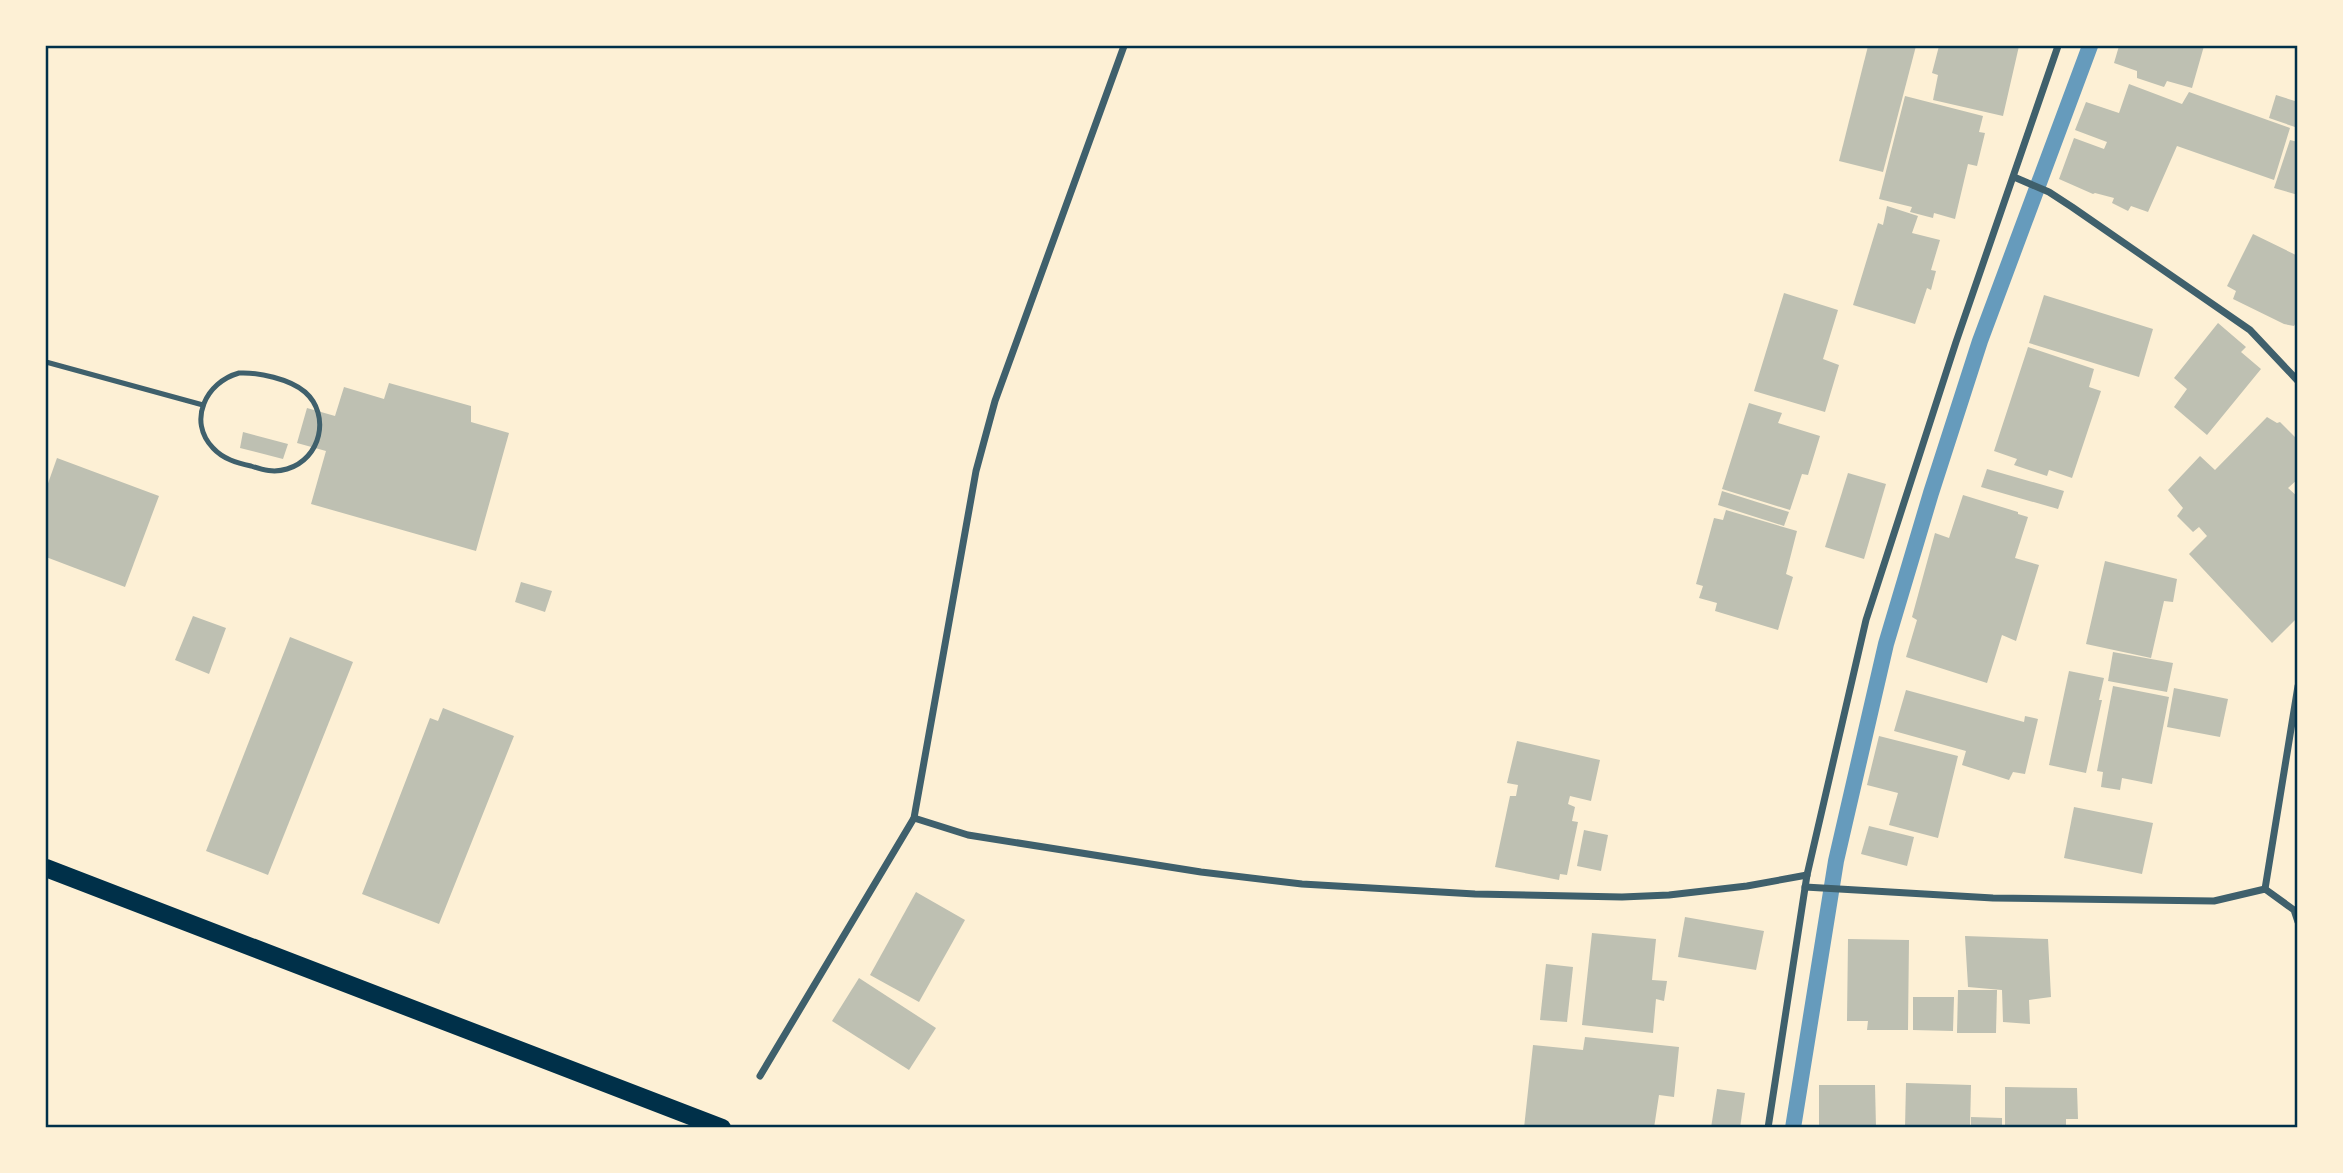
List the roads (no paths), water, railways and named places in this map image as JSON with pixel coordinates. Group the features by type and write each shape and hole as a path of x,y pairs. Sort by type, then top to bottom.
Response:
{"main road":[{"path":"46,868 722,1128"}],"street":[{"path":"760,1076 914,818 976,471 995,401 1124,46"},
{"path":"1768,1128 1807,875 1866,620 1956,342 2058,46"},
{"path":"2014,177 2049,192 2250,330 2298,381"},
{"path":"2265,889 2298,686"},
{"path":"914,818 968,835 1201,872 1302,884 1475,894 1622,897 1670,895 1747,886 1807,875"},
{"path":"1805,887 1993,898 2214,901 2265,889 2294,910 2298,922"}],"lane":[{"path":"46,362 202,405"},
{"path":"239,373 292,384 302,390 315,406 320,428 318,439 307,457 289,469 268,471 239,463 223,457 205,438 201,423 202,405 216,384 239,373"}],"waterway":[{"path":"1793,1128 1836,861 1886,644 1980,341 2090,46"}]}
